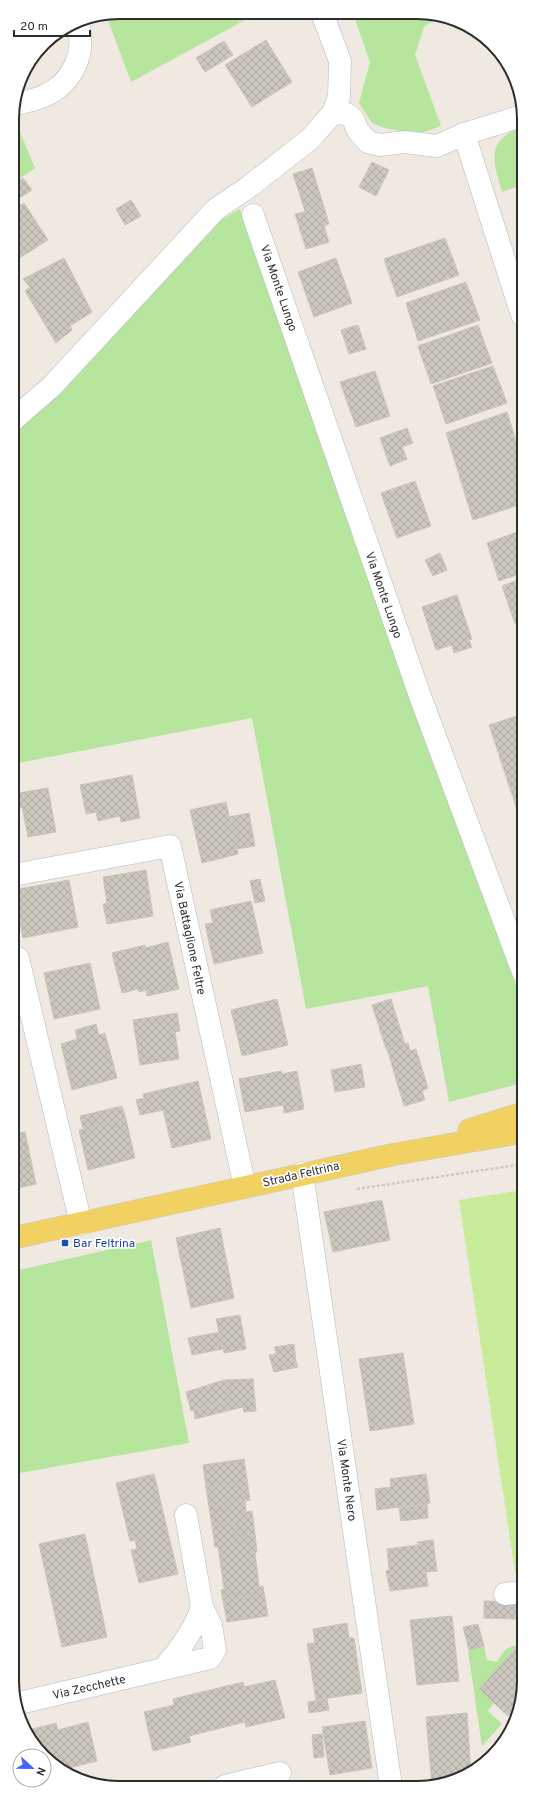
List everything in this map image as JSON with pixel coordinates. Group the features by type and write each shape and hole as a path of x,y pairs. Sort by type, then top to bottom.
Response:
{"main road":[{"path":"396,1154 517,1115"},
{"name":"Strada Feltrina","path":"19,1237 302,1173 396,1154 517,1133"}],"street":[{"path":"19,415 52,386 216,209 310,139 333,113 339,97 340,61 324,19"},
{"path":"20,103 44,96 66,82 78,63 81,44 78,28"},
{"path":"333,113 347,114 353,119 358,131 368,142 380,145 405,142 437,146 464,134 517,118"},
{"path":"464,134 517,299"},
{"name":"Via Monte Lungo","path":"253,214 420,696 517,956"},
{"name":"Via Battaglione Feltre","path":"19,874 170,846 245,1187"},
{"path":"19,962 81,1224"},
{"name":"Via Monte Nero","path":"302,1173 390,1781"},
{"name":"Via Zecchette","path":"21,1702 210,1658 215,1650 211,1625 202,1607 186,1515"},
{"path":"163,1669 178,1652 197,1620 202,1607"},
{"path":"246,1781 280,1773"}],"green space":[{"path":"247,19 131,82 108,20"},
{"path":"355,19 424,19 434,21 424,27 415,55 441,126 419,134 384,128 372,123 359,103 370,62"},
{"path":"517,130 517,187 502,192 496,171 495,153 497,145 502,138"},
{"path":"19,132 35,168 19,179"},
{"path":"240,209 517,988 517,1085 449,1102 428,986 306,1009 252,718 19,763 19,430 53,400 219,221"},
{"path":"517,1191 517,1572 515,1572 459,1200"},
{"path":"151,1240 189,1443 19,1473 19,1270"},
{"path":"484,1646 487,1660 497,1662 505,1650 517,1646 517,1647 479,1689 494,1703 488,1711 502,1724 482,1746 468,1651"}],"building":[{"path":"266,40 292,82 252,107 225,65"},
{"path":"224,41 233,55 205,72 196,58"},
{"path":"372,162 389,170 376,196 359,187"},
{"path":"312,168 324,207 305,211 293,174"},
{"path":"23,178 32,190 19,198 19,181"},
{"path":"131,200 141,216 125,225 116,209"},
{"path":"24,203 48,240 19,258 19,206"},
{"path":"324,207 329,224 324,226 329,242 306,249 295,214"},
{"path":"445,238 459,275 397,297 384,259"},
{"path":"64,258 92,312 70,326 72,330 56,343 25,291 30,287 23,279"},
{"path":"336,258 352,303 314,317 298,272"},
{"path":"466,282 480,320 418,341 406,303"},
{"path":"358,325 366,349 349,354 341,330"},
{"path":"478,325 492,363 431,384 418,346"},
{"path":"493,366 507,403 446,424 433,386"},
{"path":"375,371 390,416 356,427 340,382"},
{"path":"507,412 517,444 517,506 473,520 446,433"},
{"path":"407,428 413,443 402,447 407,459 390,466 380,438"},
{"path":"415,481 431,526 397,538 381,493"},
{"path":"517,532 517,575 499,581 487,543"},
{"path":"440,553 447,570 433,576 425,560"},
{"path":"517,580 517,623 515,624 502,586"},
{"path":"457,595 472,639 469,640 472,647 454,653 452,645 436,650 422,607"},
{"path":"517,716 517,810 489,725"},
{"path":"132,775 140,818 121,822 120,816 98,821 96,812 86,814 80,785"},
{"path":"48,788 56,832 28,837 22,807 19,807 19,793"},
{"path":"226,802 238,854 202,863 190,810"},
{"path":"249,813 255,846 237,849 229,817"},
{"path":"146,870 153,916 107,924 103,904 107,903 103,877"},
{"path":"260,879 265,901 255,903 250,881"},
{"path":"69,880 78,927 23,938 19,919 19,889"},
{"path":"251,901 263,953 214,964 205,924 213,923 210,910"},
{"path":"168,942 179,989 147,996 146,990 139,992 138,989 122,993 112,953 145,945 145,948"},
{"path":"90,963 100,1009 54,1019 44,973"},
{"path":"277,999 288,1045 242,1056 231,1010"},
{"path":"391,999 405,1044 386,1049 372,1005"},
{"path":"177,1013 180,1031 175,1032 179,1059 140,1065 133,1020"},
{"path":"96,1024 99,1035 105,1033 117,1078 72,1090 61,1044 77,1039 75,1030"},
{"path":"408,1043 410,1051 416,1049 428,1088 422,1091 425,1100 404,1106 387,1049"},
{"path":"361,1064 365,1087 335,1092 331,1070"},
{"path":"281,1071 282,1074 297,1071 304,1109 284,1113 283,1105 245,1112 239,1079"},
{"path":"198,1081 211,1139 172,1148 163,1110 140,1115 136,1100 144,1098 143,1094"},
{"path":"122,1106 126,1119 83,1129 80,1116"},
{"path":"126,1119 135,1158 88,1170 79,1130"},
{"path":"25,1132 36,1184 19,1188 19,1133"},
{"path":"382,1200 390,1240 333,1252 324,1212"},
{"path":"220,1228 234,1298 191,1308 176,1238"},
{"path":"240,1315 246,1349 224,1353 216,1319"},
{"path":"220,1332 223,1349 192,1355 188,1338"},
{"path":"294,1344 296,1361 277,1364 275,1347"},
{"path":"403,1353 414,1424 370,1431 359,1359"},
{"path":"276,1354 277,1364 296,1361 298,1367 274,1372 269,1355"},
{"path":"253,1379 256,1411 244,1412 243,1407 195,1419 194,1411 229,1400 224,1380"},
{"path":"224,1380 229,1400 191,1411 186,1392"},
{"path":"244,1459 250,1500 245,1501 241,1484 206,1488 203,1465"},
{"path":"154,1474 178,1574 139,1583 131,1550 137,1549 135,1540 130,1541 116,1483"},
{"path":"426,1474 430,1503 377,1510 375,1489 391,1487 390,1479"},
{"path":"241,1484 245,1501 209,1507 206,1488"},
{"path":"245,1501 246,1512 252,1511 255,1534 236,1537 234,1522 212,1526 209,1507"},
{"path":"427,1504 428,1518 401,1521 399,1508"},
{"path":"234,1522 236,1537 255,1534 257,1552 255,1552 260,1594 223,1601 221,1590 224,1589 218,1547 215,1547 212,1526"},
{"path":"85,1534 107,1637 62,1647 39,1544"},
{"path":"433,1540 437,1571 426,1572 428,1586 390,1591 386,1571 389,1570 387,1549 418,1545 417,1542"},
{"path":"263,1586 268,1616 227,1622 223,1601 260,1594 260,1587"},
{"path":"484,1601 516,1602 516,1619 484,1618"},
{"path":"452,1616 459,1681 417,1685 410,1620"},
{"path":"347,1623 349,1638 354,1638 362,1693 316,1700 307,1644 315,1643 313,1629"},
{"path":"478,1624 484,1646 469,1650 463,1627"},
{"path":"517,1647 517,1688 512,1711 508,1716 479,1689"},
{"path":"275,1680 285,1718 246,1727 245,1722 189,1736 191,1742 153,1751 144,1712 174,1705 173,1699 243,1682 244,1687"},
{"path":"327,1699 329,1710 309,1713 308,1702"},
{"path":"467,1713 470,1765 449,1776 431,1780 426,1717"},
{"path":"365,1721 372,1768 330,1775 322,1727"},
{"path":"88,1722 97,1761 69,1768 52,1755 52,1748 45,1748 31,1729 56,1723 58,1730"},
{"path":"322,1734 324,1757 314,1758 312,1735"}],"place":[{"name":"Bar Feltrina","path":"65,1243"}]}
